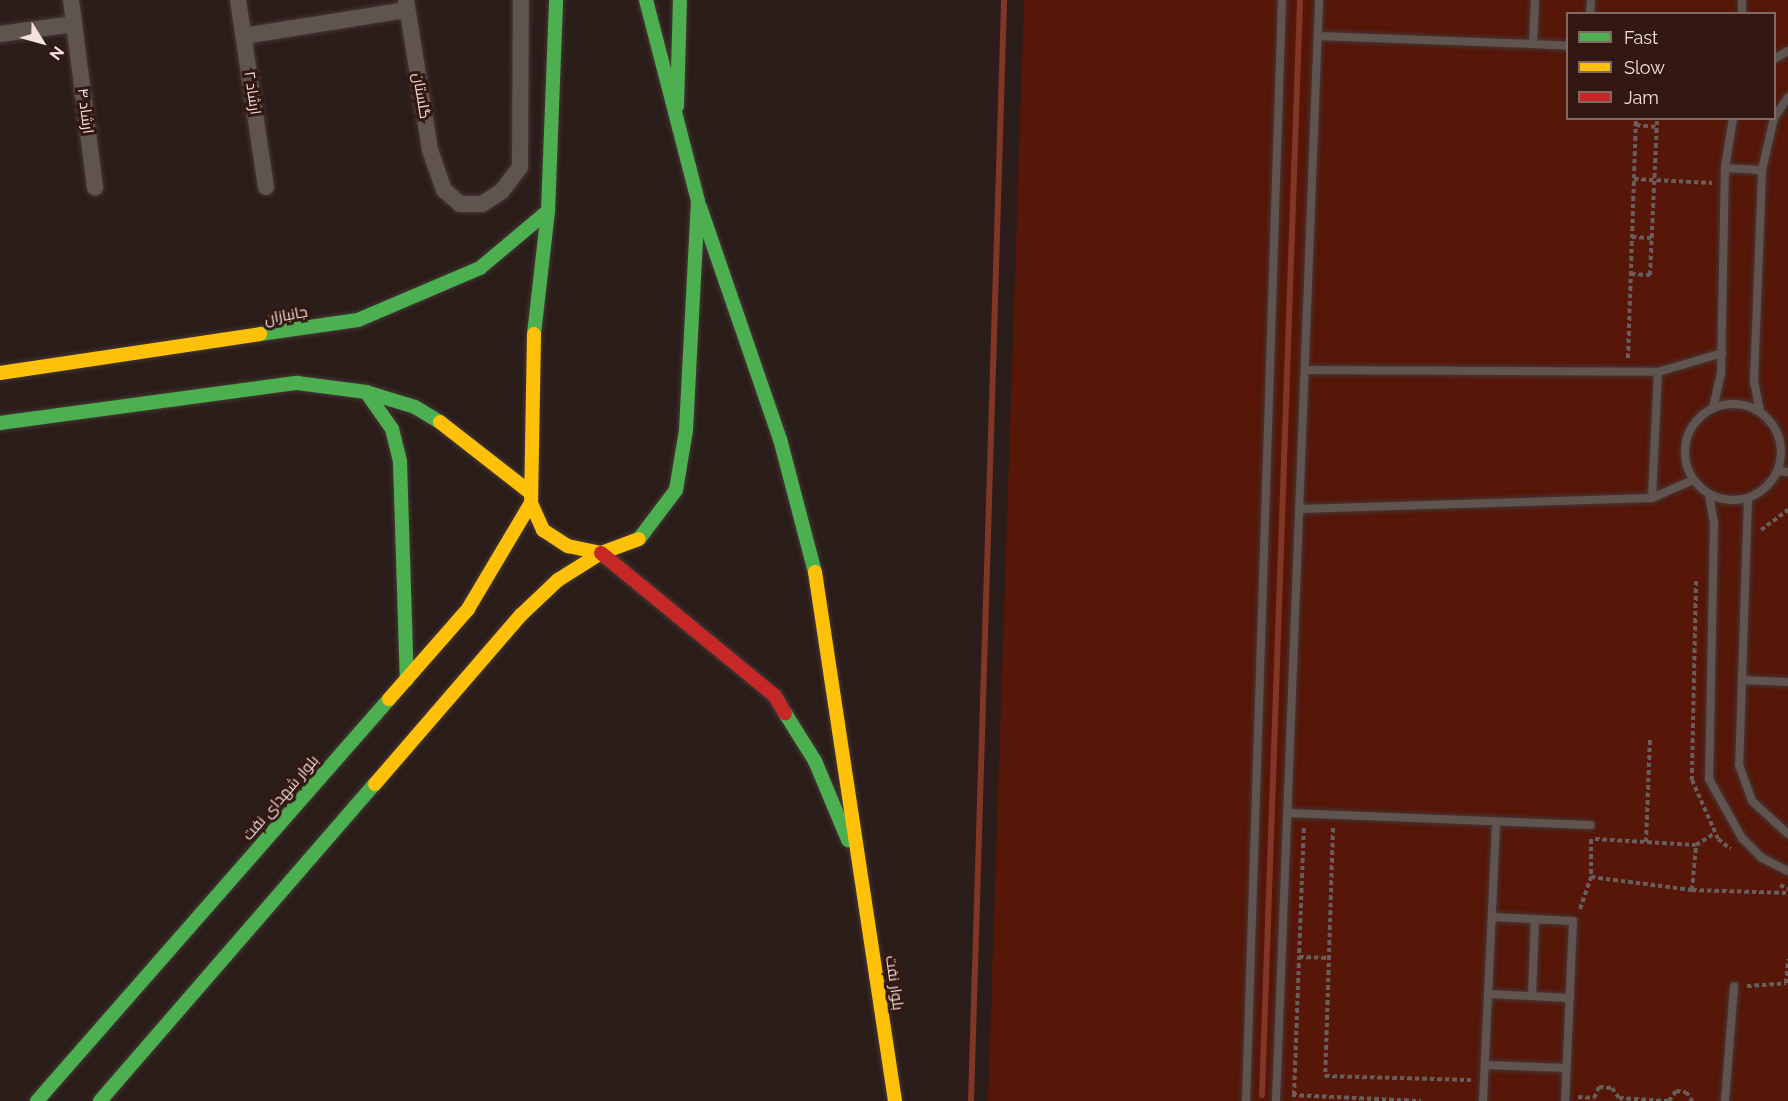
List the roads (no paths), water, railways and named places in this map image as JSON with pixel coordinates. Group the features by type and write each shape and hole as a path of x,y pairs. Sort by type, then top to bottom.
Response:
{"street":[{"name":"ارشاد ۴","path":"71,0 95,187"},
{"name":"ارشاد ۲","path":"238,0 266,187"},
{"name":"گلستان","path":"406,5 430,150 444,190 460,204 482,204 502,191 520,167 521,0"},
{"path":"556,0 548,211 530,369 531,498 543,530 568,546 601,553 775,696 815,761 861,870"},
{"path":"646,0 698,201 780,439 813,557 861,870"},
{"path":"677,117 680,0"},
{"path":"244,36 406,5"},
{"path":"0,34 74,24"},
{"path":"100,1101 521,615 558,580 601,553 636,542 652,528 675,490 687,419 698,201"},
{"name":"جانبازان","path":"0,373 358,320 480,268 548,211"},
{"path":"0,423 297,383 366,392 415,408 459,434 531,498"},
{"path":"366,392 392,429 399,454 407,681"},
{"name":"بلوار شهدای نفت","path":"37,1101 468,609 531,498"},
{"name":"بلوار نفت","path":"861,870 895,1101"}],"lane":[{"path":"1246,1101 1282,0"},
{"path":"1276,1098 1319,0"},
{"path":"1533,44 1535,0"},
{"path":"1318,36 1566,46"},
{"path":"1776,115 1788,97"},
{"path":"1713,408 1722,352 1725,168 1733,120"},
{"path":"1760,412 1754,381 1762,170 1774,120"},
{"path":"1725,168 1762,170"},
{"path":"1305,370 1658,372 1722,352"},
{"path":"1652,498 1658,372"},
{"path":"1709,495 1748,498 1769,485 1778,471 1784,438 1760,412 1745,405 1713,408 1700,416 1685,442 1693,480 1709,495 1714,524 1709,779 1742,838 1762,858 1788,871"},
{"path":"1778,471 1788,472"},
{"path":"1299,508 1652,498 1693,480"},
{"path":"1748,498 1750,545 1739,765 1752,801 1788,834"},
{"path":"1743,680 1788,682"},
{"path":"1287,813 1591,825"},
{"path":"1483,1101 1496,821"},
{"path":"1492,917 1573,921 1565,1099"},
{"path":"1532,996 1535,919"},
{"path":"1725,1101 1734,987"},
{"path":"1488,994 1570,998"},
{"path":"1485,1065 1566,1068"}],"waterway":[{"path":"971,1101 1004,0"},
{"path":"1262,1095 1300,0"}]}
